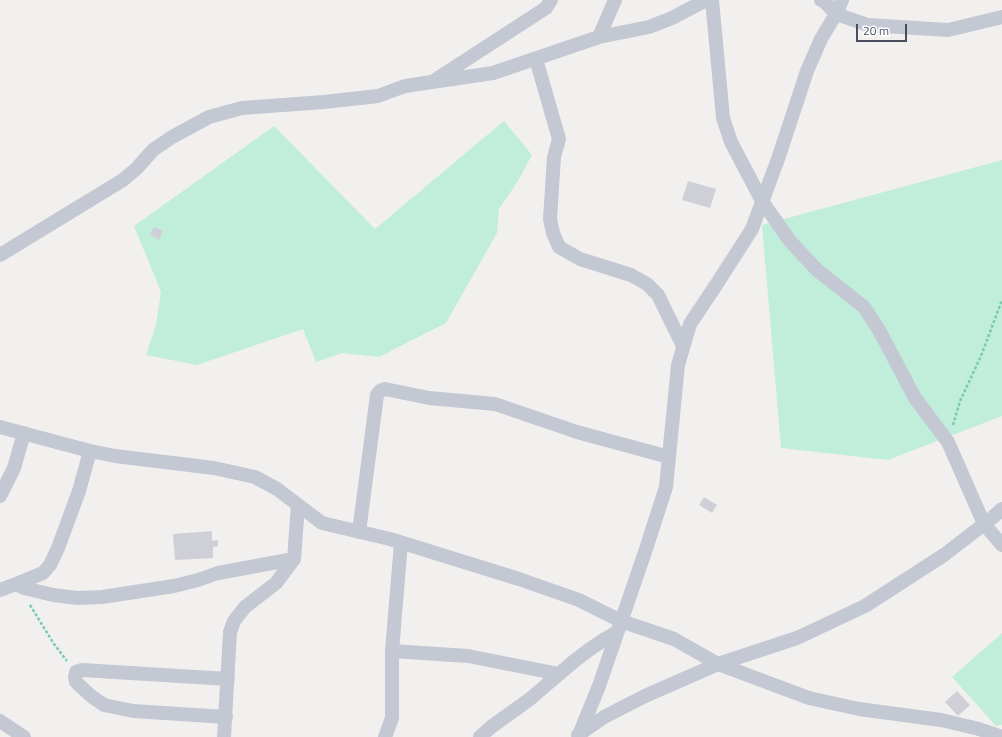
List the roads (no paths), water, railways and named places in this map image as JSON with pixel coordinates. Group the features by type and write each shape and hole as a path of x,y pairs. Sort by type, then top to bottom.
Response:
{"street":[{"path":"431,82 546,8 550,4 551,0"},
{"path":"599,37 615,0"},
{"path":"0,255 123,180 138,168 153,150 172,137 209,117 242,108 324,102 378,96 405,86 493,73 599,37 649,26 672,18 706,0"},
{"path":"712,0 723,118 731,142 762,201 790,241 817,270 864,307 879,330 915,398 948,442 984,524 1002,545"},
{"path":"821,0 824,1 836,14 868,25 948,30 1002,18"},
{"path":"578,736 599,686 666,487 678,365 690,324 752,229 808,71 821,39 836,14 842,0"},
{"path":"536,59 559,139 554,157 550,219 553,233 559,247 580,259 632,275 647,284 658,295 684,346"},
{"path":"359,532 377,395 380,391 384,390 429,398 495,404 577,432 669,457"},
{"path":"0,427 90,451 115,456 214,468 255,477 277,489 322,523 401,543 518,579 579,600 619,627 674,639 718,664 809,698 859,709 941,720 979,729 1002,737"},
{"path":"0,496 14,468 24,433"},
{"path":"0,590 20,586 43,573 50,565 58,548 79,491 90,451"},
{"path":"224,737 230,632 234,621 245,607 276,584 294,559 298,505"},
{"path":"578,736 604,717 646,696 718,664 797,638 865,606 944,555 1002,509"},
{"path":"385,737 392,718 392,651 401,543"},
{"path":"20,586 53,595 78,598 102,597 174,586 218,573 294,559"},
{"path":"480,737 491,727 530,699 576,658 619,627"},
{"path":"392,651 468,656 559,674"},
{"path":"226,717 133,711 104,704 91,696 76,682 74,677 76,672 82,670 228,679"},
{"path":"0,721 24,737"}]}
